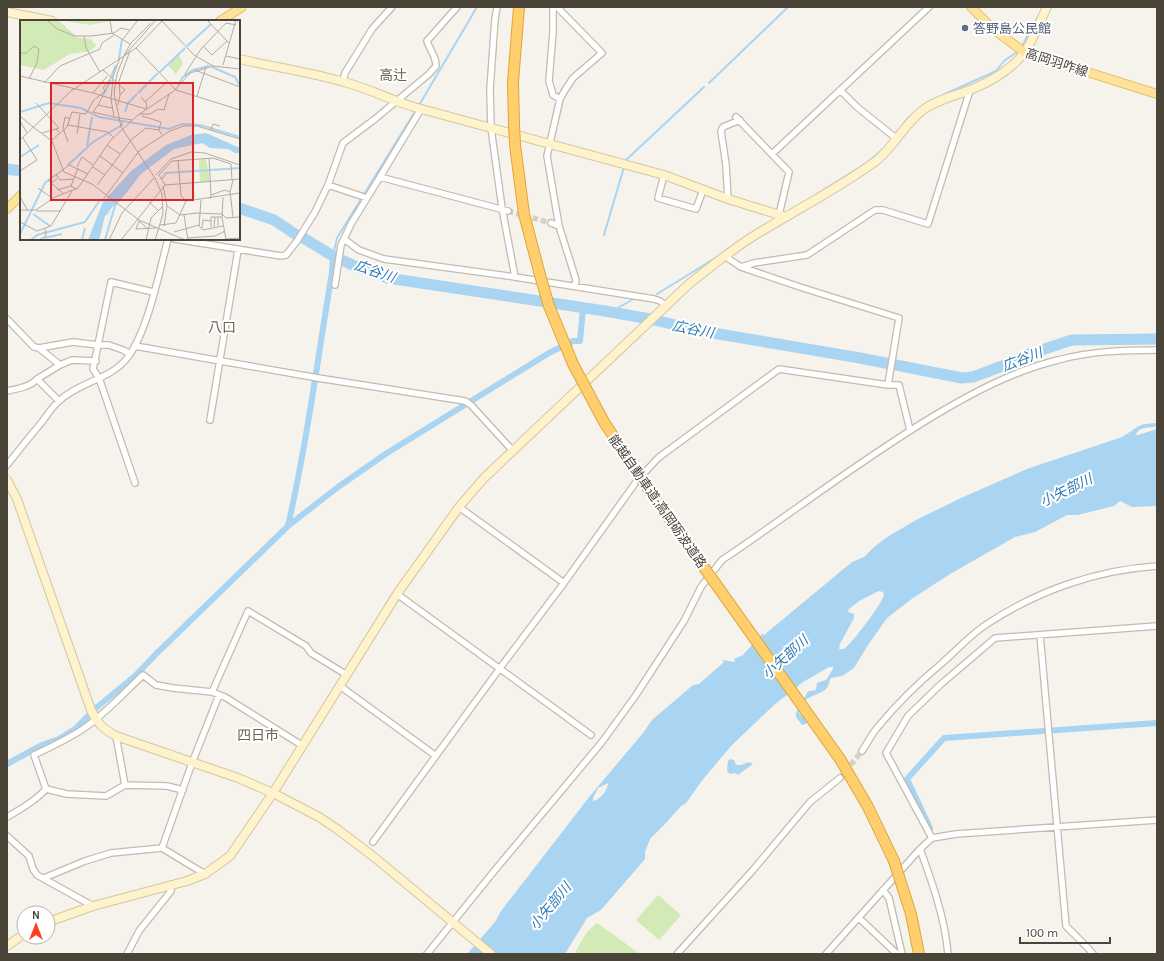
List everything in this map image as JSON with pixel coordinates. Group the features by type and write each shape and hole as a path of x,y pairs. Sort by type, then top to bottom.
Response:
{"highway":[{"name":"能越自動車道;高岡砺波道路","path":"519,7 513,82 514,124 515,145 524,214 549,306 570,358 604,422 649,490 840,759 868,807 894,861 911,914 919,954"}],"main road":[{"path":"222,20 242,7"},
{"name":"高岡羽咋線","path":"971,7 993,29 1024,52 1157,94"},
{"path":"7,209 20,196"}],"street":[{"path":"343,81 345,73 372,29 392,7"},
{"path":"181,240 238,250 281,256 286,255 297,241 315,212 328,185 342,143 395,102 429,74 436,66 436,58 429,48 427,41 438,31 457,7"},
{"path":"497,7 494,19 490,89 491,128 502,208 515,277"},
{"path":"553,7 553,32 549,81 553,94 560,99"},
{"path":"557,7 602,53 573,78 560,99 547,156 560,226 576,280 575,286"},
{"path":"772,154 929,7"},
{"path":"56,919 92,906 170,886 205,874 230,856 273,793 398,594 459,507 484,478 689,284 782,216 876,161 887,151 895,137 915,116 924,109 995,79 1009,68 1024,52 1047,7"},
{"path":"7,12 47,20"},
{"path":"240,59 343,81 366,88 395,102 664,175 728,199 782,216"},
{"path":"840,90 857,107 895,137"},
{"path":"741,267 754,263 807,255 875,210 883,210 928,224 970,90"},
{"path":"335,285 341,245 366,198 418,108"},
{"path":"728,199 726,165 721,131 723,127 738,118 789,172 782,216"},
{"path":"664,175 658,198 696,209 703,190"},
{"path":"380,176 502,208 508,211"},
{"path":"328,185 366,198"},
{"path":"551,223 560,226"},
{"path":"344,239 359,250 384,259 654,298 660,301 663,309"},
{"path":"7,464 59,401 71,392 99,378 120,365 130,354 143,326 168,240"},
{"path":"210,420 238,250"},
{"path":"727,256 741,267 899,318 888,385"},
{"path":"135,483 99,378 93,369 96,362 111,282 153,292"},
{"path":"7,319 34,347 39,348 60,365"},
{"path":"39,348 73,342 98,345 109,344 130,354"},
{"path":"135,346 465,401 471,405 513,450"},
{"path":"427,954 454,924 495,870 602,742 636,696 684,621 701,586 722,560 876,452 971,394 1024,370 1058,360 1088,353 1122,350 1157,350"},
{"path":"7,392 25,387 60,365 72,360 96,362"},
{"path":"373,842 564,583 636,482 658,458 779,369 888,385 899,385 910,430"},
{"path":"37,379 59,401"},
{"path":"7,480 17,499 93,715 103,729 116,736 238,778 273,793 319,817 374,857 491,954"},
{"path":"459,507 564,583"},
{"path":"862,751 876,729 924,678 986,625 1019,605 1075,582 1104,573 1157,566"},
{"path":"398,594 592,735"},
{"path":"212,692 248,611 306,646 311,653 347,675"},
{"path":"932,838 886,753 908,716 940,685 995,638 1157,626"},
{"path":"1040,635 1066,926 1093,954"},
{"path":"46,789 34,755 56,745 83,729 93,715 143,675 156,685 212,692 219,695 303,746"},
{"path":"340,686 436,756"},
{"path":"162,848 192,763 219,695"},
{"path":"116,736 125,785"},
{"path":"677,954 753,870 810,802 840,778"},
{"path":"46,789 67,794 106,796 125,785 167,786 183,790"},
{"path":"7,817 29,804 46,789"},
{"path":"826,954 920,849 932,838 956,834 1157,820"},
{"path":"7,836 29,856 37,875 92,906"},
{"path":"44,878 85,861 111,853 162,848 205,874"},
{"path":"920,849 936,898 947,942 948,954"},
{"path":"127,954 139,931 171,891 170,886"},
{"path":"883,890 889,898 902,954"},
{"path":"859,918 897,954"},
{"path":"7,946 16,940"}],"green space":[{"path":"658,895 681,915 659,940 636,920"},
{"path":"597,923 640,954 574,954 587,932"}],"water":[{"name":"小矢部川","path":"1157,423 1157,426 1142,429 1136,435 1157,429 1157,506 1132,507 1120,501 1114,506 1078,515 1067,515 1035,532 1015,537 950,574 913,598 887,618 854,668 842,676 831,678 826,689 802,703 799,713 802,716 812,720 802,725 796,717 796,713 807,693 809,691 816,690 817,683 826,680 833,667 829,667 803,682 774,705 732,745 704,778 686,803 680,807 650,839 645,852 645,859 601,910 587,918 565,954 467,954 495,922 501,911 590,796 643,733 652,720 693,685 699,684 724,662 722,660 735,662 734,659 743,655 762,634 764,635 852,562 864,557 875,546 889,536 916,520 961,498 1027,469 1122,437 1144,424","holes":["879,591 883,592 884,594 873,614 848,645 844,649 839,649 840,644 854,618 854,614 848,612 849,609 859,601","608,783 607,789 603,794 598,799 593,801 598,788"]},
{"path":"730,759 734,760 736,765 749,762 753,764 738,775 735,773 730,774 727,771 728,761"}],"waterway":[{"path":"418,107 477,7"},
{"path":"709,83 788,7"},
{"path":"1021,48 1039,15"},
{"path":"943,95 996,71 1004,61 1018,51"},
{"path":"626,163 626,160 704,87"},
{"path":"901,127 907,119 919,109"},
{"path":"333,256 337,238 416,110"},
{"path":"868,162 882,150"},
{"path":"814,196 865,164"},
{"path":"604,235 624,167"},
{"name":"広谷川","path":"7,169 20,171"},
{"name":"広谷川","path":"240,208 274,220 333,256 357,267 388,278 605,311 650,319 701,331 860,358 962,378 973,377 1029,354 1072,340 1157,339"},
{"path":"288,526 312,399 332,272 333,256"},
{"path":"657,294 717,257"},
{"path":"611,312 635,298"},
{"path":"7,764 42,745 59,739 75,729 96,708 135,676 288,526 338,487 387,453 549,353 573,341 580,341 583,308"},
{"path":"930,828 907,779 944,738 1157,723"}],"tunnel":[{"path":"508,211 551,223"},
{"path":"840,778 862,751"}],"place":[{"name":"答野島公民館","path":"965,28"}],"district":[{"name":"高辻","path":"393,75"},
{"name":"八口","path":"222,327"},
{"name":"四日市","path":"258,735"}]}
